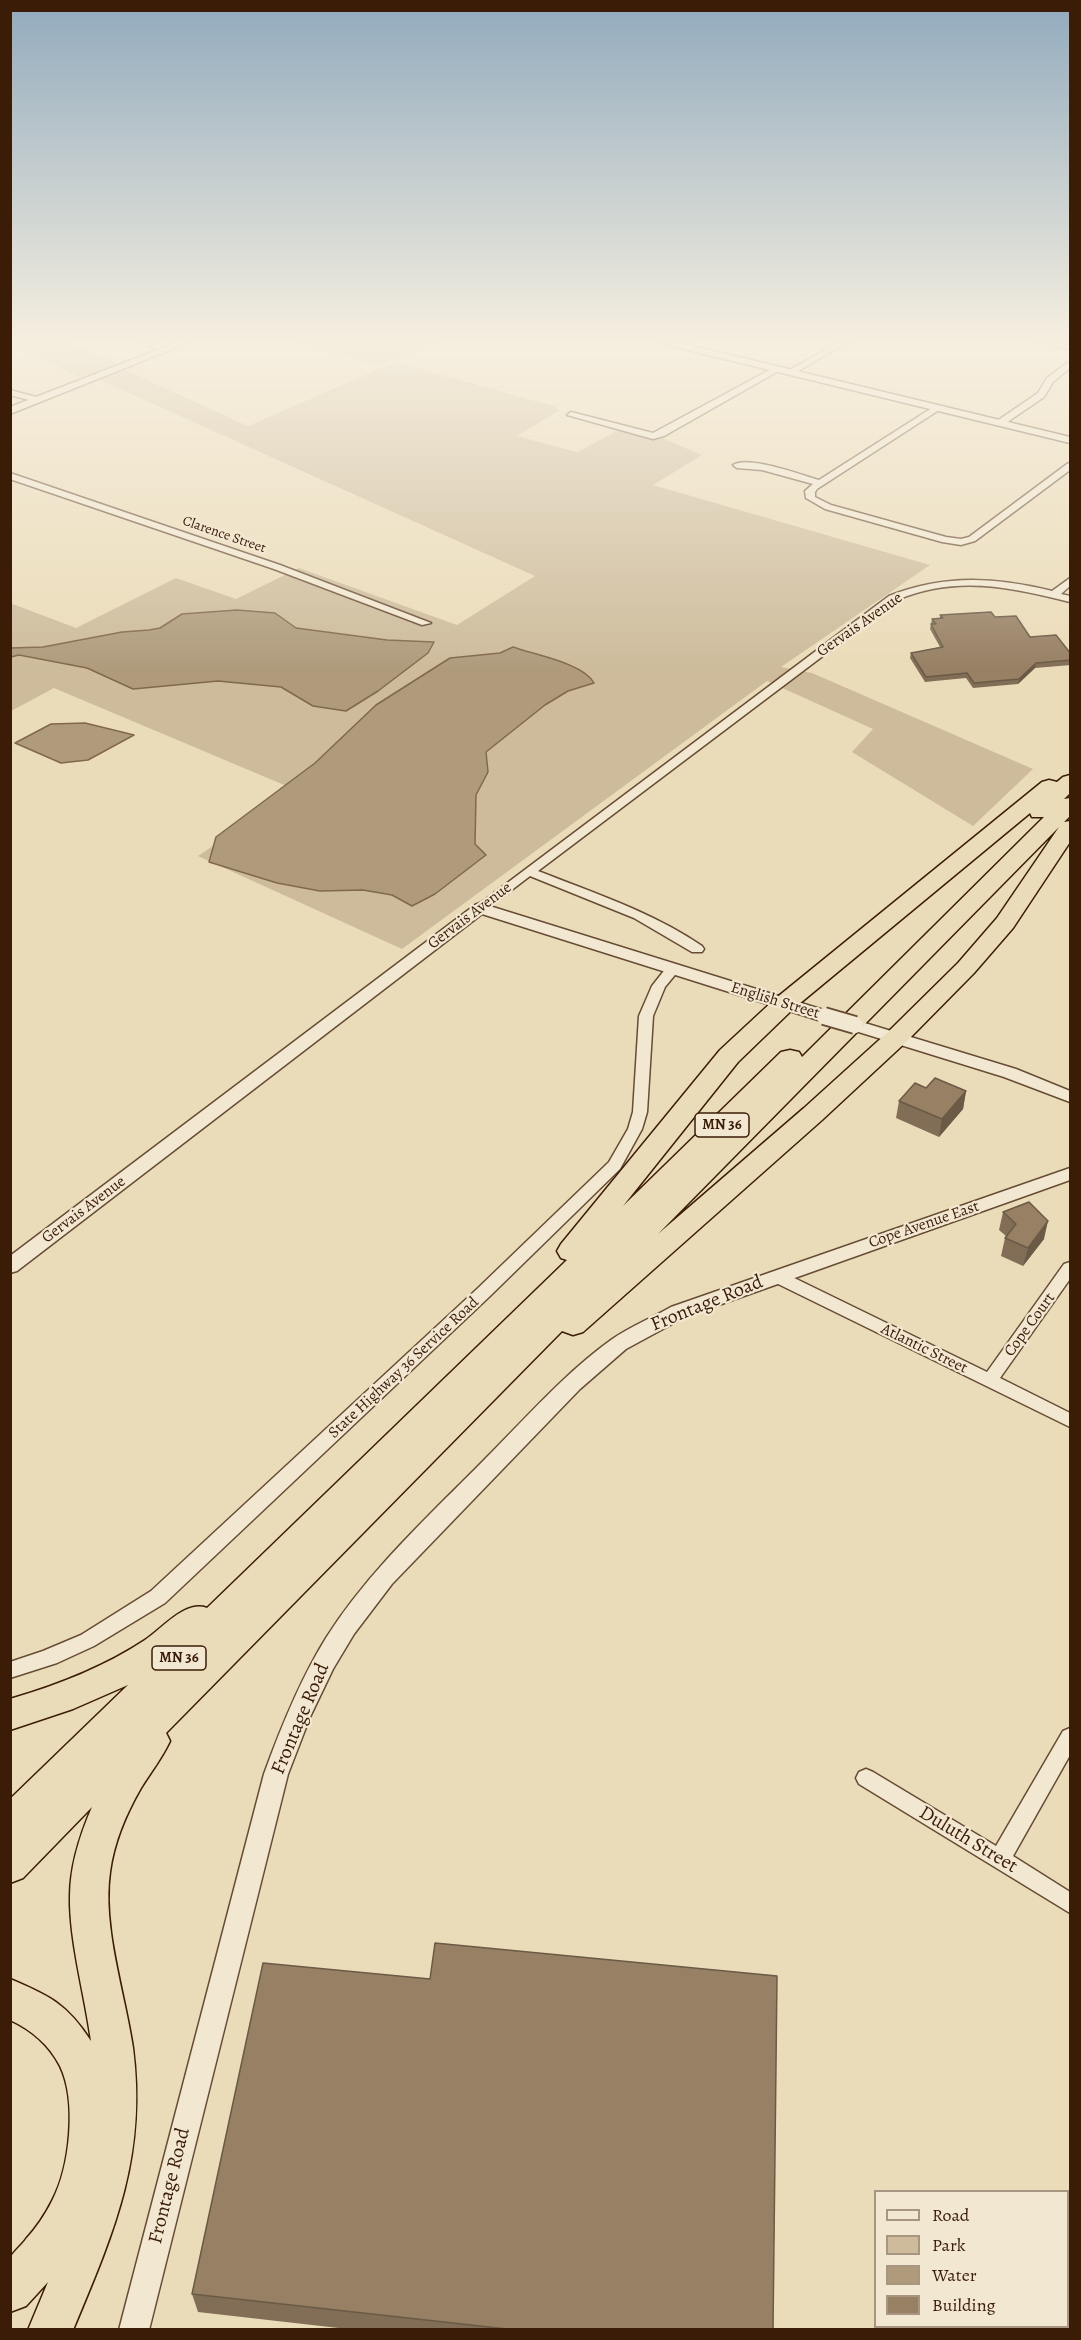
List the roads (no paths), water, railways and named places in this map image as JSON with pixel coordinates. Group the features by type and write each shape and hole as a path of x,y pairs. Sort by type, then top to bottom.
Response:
{"highway":[{"path":"373,1468 589,1231 714,1072 795,1007 1071,768"},
{"name":"MN 36","path":"10,1824 1071,781"},
{"name":"MN 36","path":"10,1865 1071,804"},
{"path":"475,1400 591,1310 746,1175 887,1034 966,968 999,931 1071,827"},
{"path":"10,1715 85,1689 160,1648 348,1493"},
{"path":"50,2330 97,2214 110,2168 116,2132 117,2091 113,2053 90,1914 92,1862 114,1797 132,1768 243,1630"},
{"path":"10,1999 25,2003 46,2016 64,2035 78,2058 86,2081 91,2107 91,2137 85,2172 72,2207 50,2245 33,2267 10,2290"}],"street":[{"path":"870,451 812,488 810,494 820,505 945,540 961,542 972,539 1071,466"},
{"path":"737,465 763,467 820,483"},
{"name":"Clarence Street","path":"10,476 277,567 426,623"},
{"name":"Gervais Avenue","path":"10,1266 528,871 893,598 914,589 940,583 972,581 1013,586"},
{"path":"1054,595 1071,581"},
{"path":"1013,586 1071,601"},
{"path":"1013,586 1071,601"},
{"path":"528,871 633,914 684,939 697,949"},
{"name":"English Street","path":"480,908 672,970 1010,1073 1071,1097"},
{"name":"State Highway 36 Service Road","path":"10,1670 87,1642 159,1598 483,1293 615,1165 631,1138 640,1112 646,1016 659,986 672,970"},
{"name":"Cope Avenue East","path":"778,1277 1071,1174"},
{"name":"Cope Court","path":"989,1381 1071,1268"},
{"name":"Atlantic Street","path":"778,1277 1071,1420"},
{"name":"Frontage Road","path":"134,2330 276,1774 305,1699 335,1644 377,1586 404,1554 597,1361 648,1327 678,1312 778,1277"},
{"path":"1000,1859 1071,1737"},
{"name":"Duluth Street","path":"866,1778 1071,1903"}],"water":[{"path":"237,610 275,613 296,628 387,640 434,642 428,653 378,691 346,711 313,706 281,687 218,681 133,689 87,668 19,655 11,657 11,648 43,647 122,632 160,628 182,614"},
{"path":"513,647 558,660 580,670 594,683 568,691 545,705 486,752 488,772 476,795 475,844 486,855 435,894 412,906 392,895 363,890 320,891 277,883 209,862 216,837 315,763 376,705 450,658 500,653"},
{"path":"85,723 134,735 88,760 61,763 15,743 51,724"}]}
